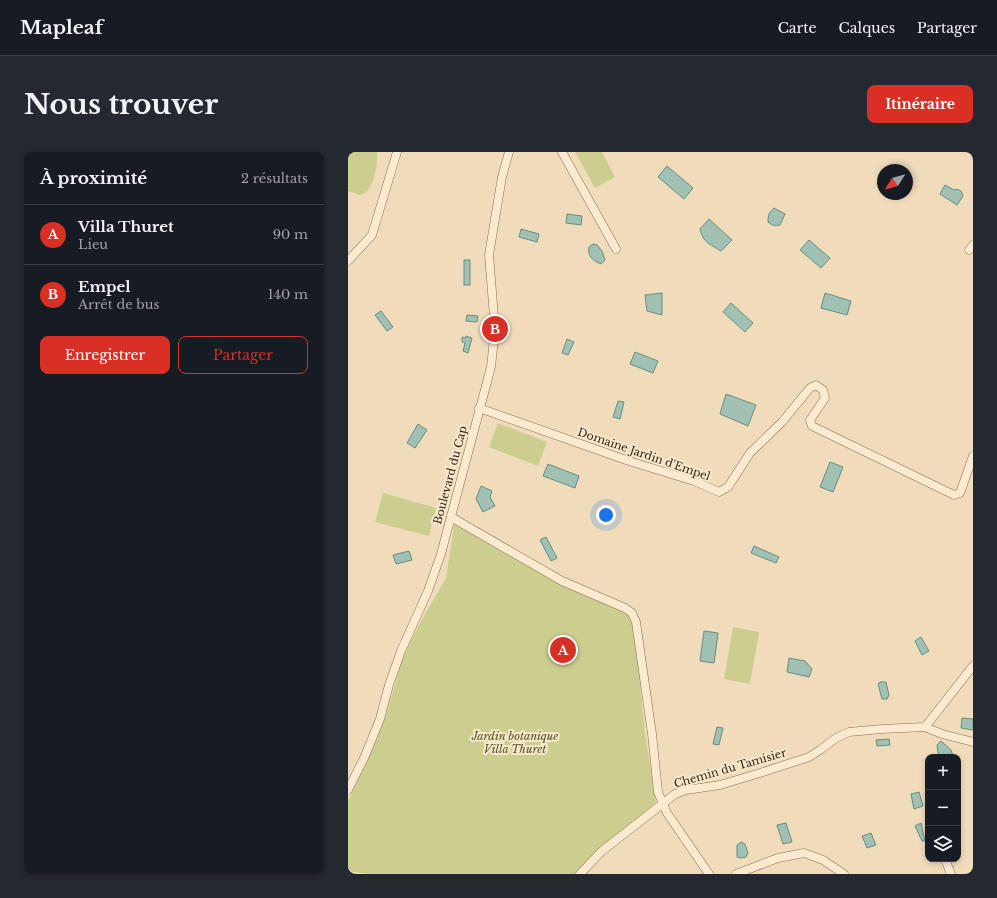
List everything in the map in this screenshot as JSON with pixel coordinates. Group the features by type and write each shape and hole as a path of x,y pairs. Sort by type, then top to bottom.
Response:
{"street":[{"path":"348,261 372,235 397,152"},
{"name":"Boulevard du Cap","path":"348,790 365,756 380,719 389,685 401,651 428,591 441,554 491,367 495,329 489,255 502,177 509,152"},
{"path":"562,152 616,249"},
{"name":"Domaine Jardin d'Empel","path":"479,408 629,461 694,480 719,492 728,487 750,453 782,422 810,388 816,385 823,390 825,398 810,420 812,426 954,496 960,492 973,456"},
{"path":"451,517 562,581 625,608 632,613 636,622 652,734 658,792 667,813 709,874"},
{"path":"973,666 925,727 942,734 973,742"},
{"name":"Chemin du Tamisier","path":"580,874 602,851 675,794 686,790 720,785 809,757 836,738 849,732 925,727"},
{"path":"736,874 778,858 804,853 823,860 844,874"},
{"path":"946,862 951,874"}],"green space":[{"path":"348,152 377,152 374,176 367,191 360,195 348,191"},
{"path":"575,152 602,152 615,177 595,188"},
{"path":"498,423 547,442 538,466 489,447"},
{"path":"383,493 436,508 429,536 375,522"},
{"name":"Jardin botanique Villa Thuret","path":"456,525 576,591 628,614 634,624 645,733 656,802 576,874 368,874 348,871 348,801 369,758 386,716 403,657 419,625 446,578 454,526"},
{"path":"733,627 759,632 750,684 724,679"}],"shaded area":[{"path":"667,166 693,188 684,199 658,177"},
{"path":"945,185 954,190 957,189 961,191 963,196 957,205 940,194"},
{"path":"774,208 785,214 780,225 777,226 768,222 769,214"},
{"path":"567,214 582,216 581,225 566,223"},
{"path":"709,219 732,240 721,251 708,243 701,234 700,229"},
{"path":"521,229 539,234 537,242 519,237"},
{"path":"809,240 830,258 821,268 800,250"},
{"path":"593,244 597,245 602,251 605,260 601,264 593,260 590,256 589,247"},
{"path":"464,260 470,260 470,285 464,285"},
{"path":"662,293 662,315 647,311 645,295"},
{"path":"825,293 851,301 847,315 821,308"},
{"path":"731,303 753,323 745,332 723,312"},
{"path":"381,311 393,327 387,331 375,315"},
{"path":"467,315 478,316 477,322 466,321"},
{"path":"466,336 472,338 468,353 463,351 465,343 462,342 462,337 466,338"},
{"path":"567,339 574,342 568,355 562,353"},
{"path":"635,352 658,361 653,373 630,364"},
{"path":"726,394 756,405 748,426 720,414"},
{"path":"618,401 624,402 620,419 613,417"},
{"path":"418,424 427,430 415,448 407,443"},
{"path":"830,462 843,467 833,492 820,487"},
{"path":"548,464 579,476 575,488 543,476"},
{"path":"481,486 492,491 490,497 495,506 483,512 476,499"},
{"path":"546,537 557,558 551,561 540,540"},
{"path":"754,546 779,557 776,563 751,553"},
{"path":"409,551 412,560 396,564 393,555"},
{"path":"704,631 718,633 714,663 700,661"},
{"path":"921,637 929,651 922,655 915,641"},
{"path":"789,658 805,661 812,669 809,677 787,672"},
{"path":"880,682 886,682 889,695 887,699 882,699 878,684"},
{"path":"962,718 973,719 973,730 961,728"},
{"path":"717,727 723,728 719,745 713,744"},
{"path":"889,739 890,745 877,746 876,740"},
{"path":"941,741 951,750 952,754 939,754 937,745"},
{"path":"919,792 923,806 914,809 911,794"},
{"path":"786,823 792,842 783,844 777,825"},
{"path":"921,823 925,841 922,841 915,826"},
{"path":"871,833 876,845 867,848 862,836"},
{"path":"741,842 745,844 748,853 746,857 740,858 737,857 737,845"}],"place":[{"name":"Empel","path":"495,329"},
{"name":"Villa Thuret","path":"563,650"}]}
